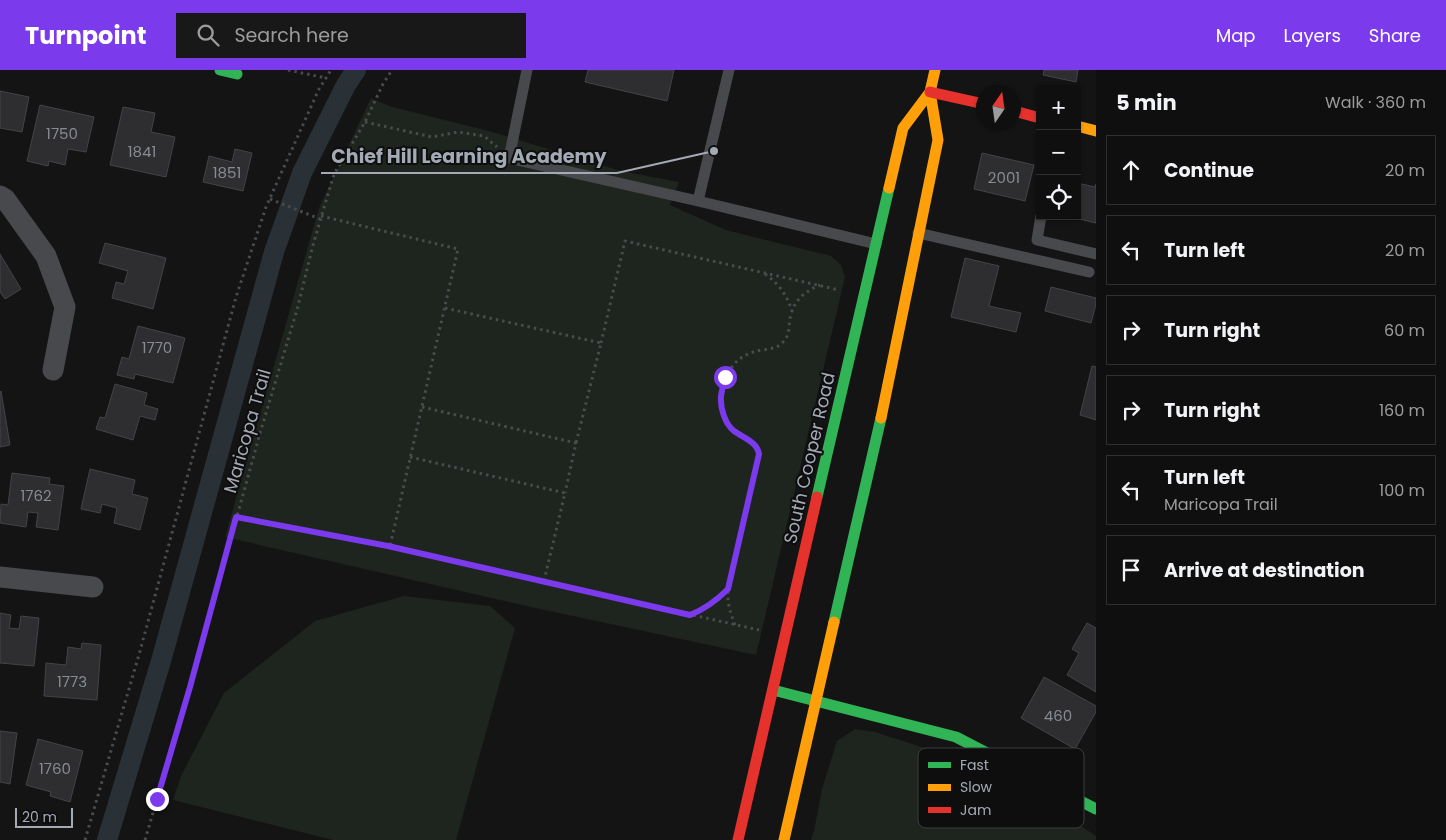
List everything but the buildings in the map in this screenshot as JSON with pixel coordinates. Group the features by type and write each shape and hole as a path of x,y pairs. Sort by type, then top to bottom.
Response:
{"main road":[{"path":"220,70 237,74"},
{"name":"South Cooper Road","path":"738,840 881,245 903,128 930,92 936,70"},
{"path":"930,92 976,102"},
{"name":"South Cooper Road","path":"784,840 867,480 901,323 910,251 918,233 938,140 930,92"},
{"path":"1021,113 1036,117"},
{"path":"1081,127 1096,131"},
{"path":"773,690 956,737 978,748"}],"street":[{"path":"0,196 5,199 46,256 65,307 53,370"},
{"path":"0,577 93,587"}],"lane":[{"path":"527,70 509,158 881,245"},
{"path":"698,201 729,70"},
{"path":"1041,220 1037,240 1096,254"},
{"path":"918,233 1089,272"}],"path":[{"path":"288,70 326,78"},
{"path":"85,840 140,651 236,297 270,199 319,89 331,70"},
{"name":"Maricopa Trail","path":"145,840 190,687 260,432 297,310 313,245 334,174 365,122 383,84 392,70"},
{"path":"365,122 432,137 458,132 484,136 509,158"},
{"path":"270,199 321,218 458,249 390,546"},
{"path":"544,582 625,241 839,290"},
{"path":"764,273 775,281 789,302 792,311"},
{"path":"735,625 727,601 728,589 759,454 758,448 754,444 727,424 721,398 725,377 734,364 745,354 773,349 782,344 788,335 792,311 803,294 820,285"},
{"path":"445,308 601,343"},
{"path":"422,407 576,443"},
{"path":"410,458 565,493"},
{"path":"236,517 390,546 759,630"},
{"path":"690,615 712,604 728,589"}],"shaded area":[{"path":"371,98 389,106 489,131 621,171 679,182 670,205 726,230 831,256 841,265 845,277 756,655 540,609 225,537 319,208"},
{"path":"404,596 490,606 515,628 456,840 333,840 173,800 181,776 224,693 315,621"},
{"path":"855,729 875,732 925,748 918,748 918,828 1084,828 1096,836 1096,840 811,840 822,789 837,741"}],"waterway":[{"path":"107,840 161,661 274,252 302,173 346,85 356,70"}],"traffic: fast":[{"path":"220,70 237,74"},
{"path":"817,497 889,188"},
{"path":"834,622 881,418"},
{"path":"773,690 956,737 977,748"},
{"path":"1084,803 1096,809"}],"traffic: slow":[{"path":"881,418 938,140 930,92 935,70"},
{"path":"889,188 903,128 930,92"},
{"path":"1081,127 1096,131"},
{"path":"784,840 834,622"}],"traffic: jam":[{"path":"930,92 976,102"},
{"path":"1021,113 1036,117"},
{"path":"738,840 817,497"}],"place":[{"name":"Chief Hill Learning Academy","path":"714,151"}],"route":[{"path":"157,799 190,687 236,517 388,546 690,615 712,604 728,589 759,454 758,448 754,444 727,424 721,398 725,377"}]}
